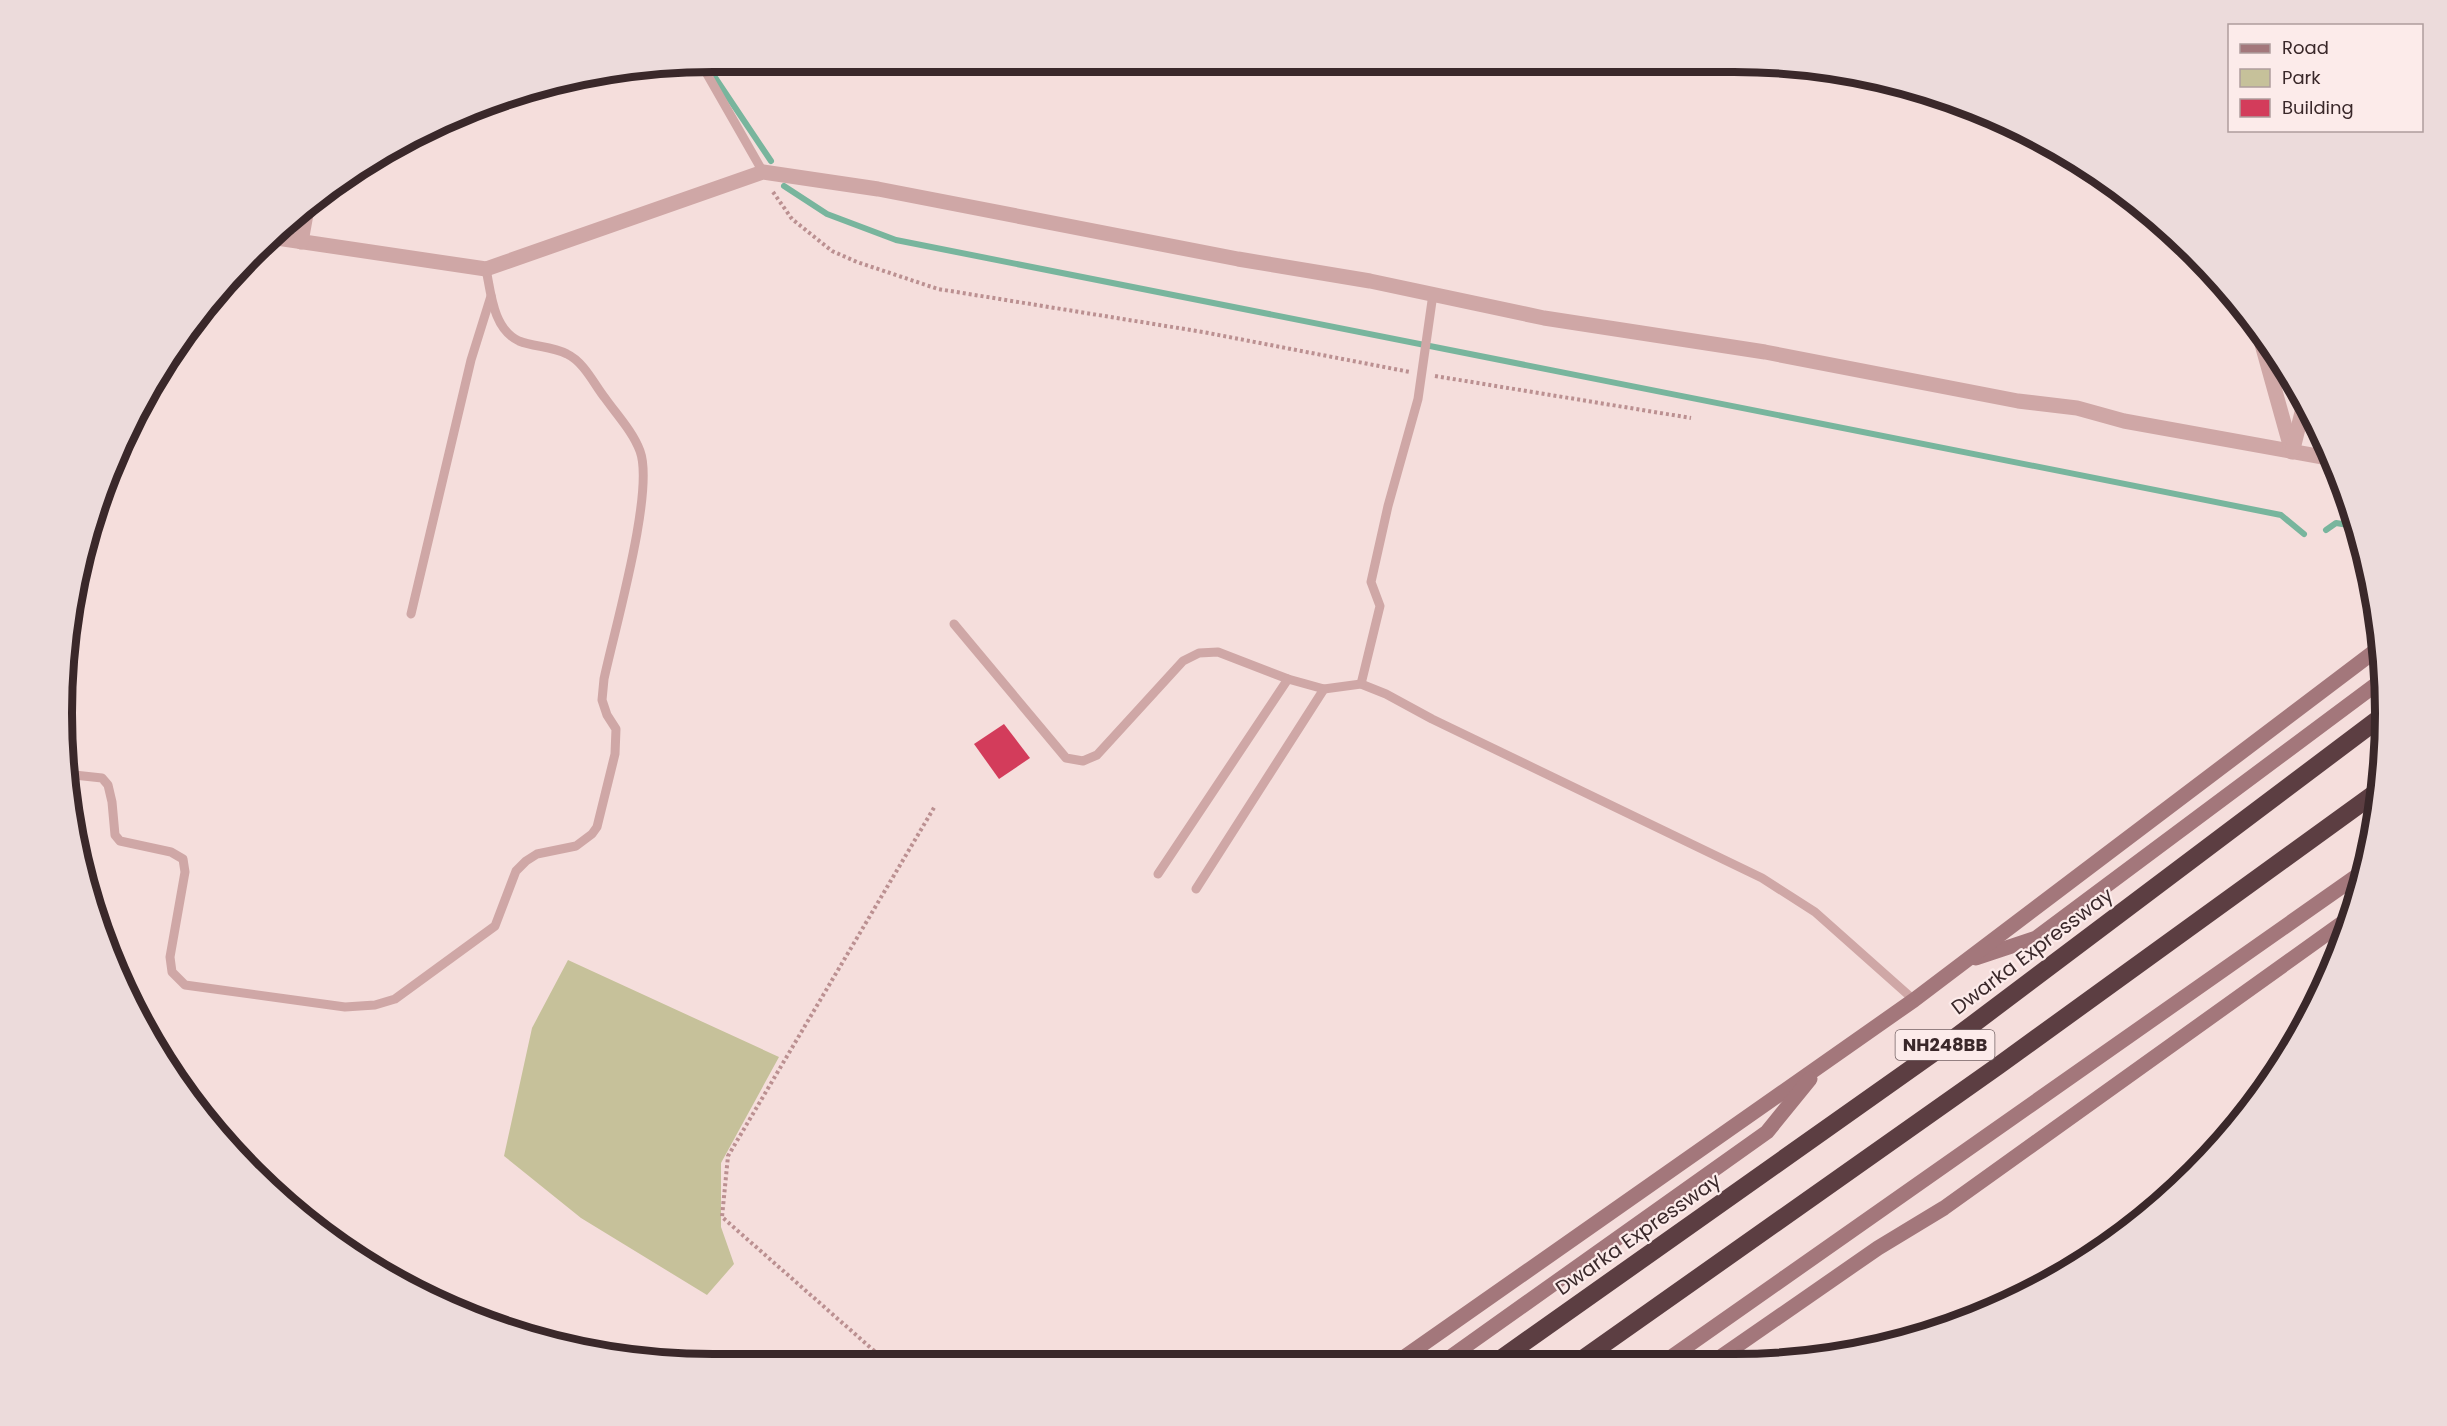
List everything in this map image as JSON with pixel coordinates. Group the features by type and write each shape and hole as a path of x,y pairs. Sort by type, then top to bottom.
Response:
{"highway":[{"name":"Dwarka Expressway","path":"1508,1354 1956,1037 2375,722"},
{"name":"NH248BB","path":"1590,1354 1998,1066 2370,797"}],"main road":[{"path":"1409,1354 1914,1000 2372,653"},
{"path":"1964,962 2036,938 2374,686"},
{"path":"1677,1354 2171,1009 2353,879"},
{"path":"1725,1354 1878,1248 1944,1208 2338,926"},
{"path":"1455,1354 1767,1132 1821,1065"}],"street":[{"path":"282,239 486,269 763,172 878,189 1238,260 1433,294 1544,318 1765,352 2018,401 2078,408 2124,421 2321,457"},
{"path":"301,242 305,218"},
{"path":"2265,354 2292,452"},
{"path":"2292,452 2301,415"}],"lane":[{"path":"706,72 763,172"},
{"path":"75,775 102,778 108,785 115,835 120,841 171,852 183,859 186,873 170,957 172,972 185,985 345,1007 375,1005 394,999 495,926 516,871 526,861 537,854 576,846 592,834 597,827 615,754 616,729 607,715 602,700 604,679 641,509 644,476 640,452 628,430 580,365 567,354 518,340 505,330 498,318 486,269"},
{"path":"411,614 471,360 491,294"},
{"path":"1361,684 1380,606 1371,582 1388,506 1418,399 1433,294"},
{"path":"954,624 1066,758 1083,761 1097,754 1183,661 1199,653 1218,652 1288,679 1324,689 1361,684 1386,694 1432,719 1762,878 1815,912 1914,1000"},
{"path":"1158,874 1288,679"},
{"path":"1196,889 1324,689"}],"path":[{"path":"763,172 792,219 832,251 857,262 938,289 1203,332 1420,374"},
{"path":"1431,376 1691,418"},
{"path":"878,1354 722,1217 728,1156 935,806"}],"green space":[{"path":"568,960 779,1057 721,1163 721,1227 734,1264 707,1295 581,1218 504,1156 532,1028"}],"building":[{"path":"1004,724 1030,758 999,779 974,744"}],"waterway":[{"path":"711,72 771,161"},
{"path":"784,186 827,214 896,240 2281,515 2304,534"},
{"path":"2326,530 2336,523 2346,525"}]}
